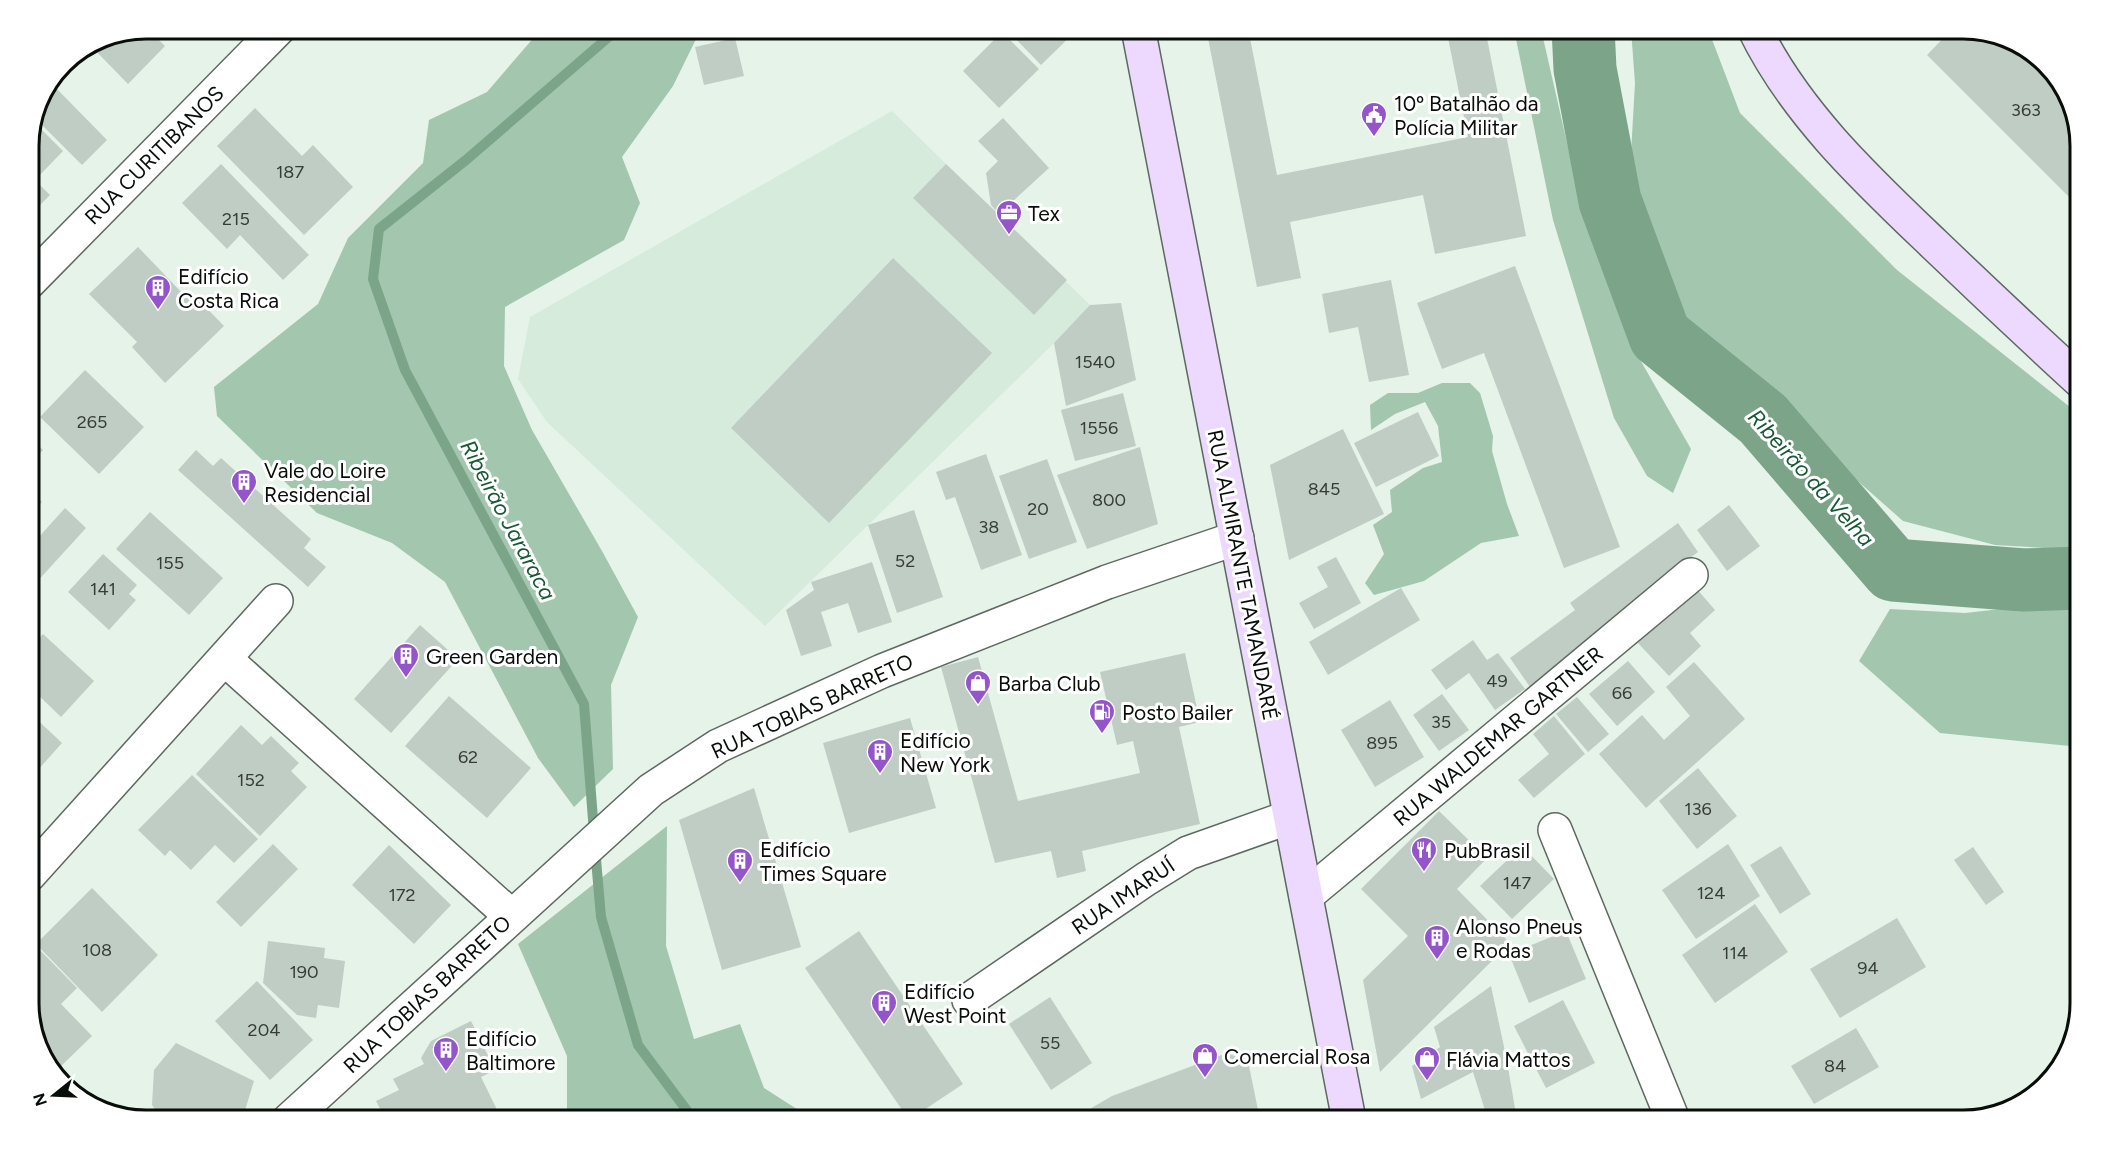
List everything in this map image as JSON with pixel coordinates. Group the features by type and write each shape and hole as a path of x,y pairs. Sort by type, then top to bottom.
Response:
{"main road":[{"name":"RUA ALMIRANTE TAMANDARÉ","path":"1140,39 1347,1110"},
{"path":"1759,39 1767,57 1815,121 1869,182 2070,372"}],"street":[{"name":"RUA CURITIBANOS","path":"39,272 268,39"},
{"name":"RUA TOBIAS BARRETO","path":"300,1110 651,790 718,746 882,671 1107,582 1237,538"},
{"name":"RUA WALDEMAR GARTNER","path":"1305,896 1691,575"},
{"path":"39,864 276,601"},
{"path":"225,659 511,916"},
{"name":"RUA IMARUÍ","path":"969,1000 1146,879 1188,853 1290,817"},
{"path":"1555,830 1668,1110"}],"shaded area":[{"path":"892,111 1090,305 765,626 547,422 518,379 530,317"}],"green space":[{"path":"533,39 696,39 673,86 622,157 640,203 624,240 505,307 504,366 532,430 638,617 611,685 613,769 574,807 538,758 445,582 392,543 317,513 217,416 214,387 318,304 348,238 423,163 429,120 487,92"},
{"path":"1516,39 1543,39 1578,191 1634,349 1691,449 1673,493 1647,476 1614,418 1553,220"},
{"path":"1632,39 1712,39 1740,113 1897,270 2070,407 2070,549 1995,545 1903,521 1686,329 1630,171 1635,83"},
{"path":"1442,383 1470,383 1480,393 1493,436 1492,451 1519,536 1481,543 1424,581 1374,595 1365,583 1384,554 1373,525 1392,512 1390,490 1423,468 1442,462 1438,426 1425,402 1395,414 1371,430 1370,405 1388,393 1418,393"},
{"path":"2070,601 2070,746 1940,733 1859,661 1890,609 1965,613"},
{"path":"667,826 666,946 694,1039 740,1024 764,1088 798,1110 567,1110 567,1056 518,944"}],"building":[{"path":"158,39 165,46 128,84 96,51 132,40"},
{"path":"735,39 744,76 704,85 695,47"},
{"path":"995,39 1009,39 1039,69 999,108 963,71"},
{"path":"1016,39 1068,39 1041,65"},
{"path":"1208,39 1250,39 1277,175 1468,137 1448,39 1487,39 1526,236 1435,254 1423,195 1290,222 1301,278 1257,287"},
{"path":"1942,39 1984,41 2010,50 2043,75 2059,99 2068,125 2070,198 1927,55"},
{"path":"56,88 107,140 82,165 42,125"},
{"path":"255,108 302,156 313,145 353,187 304,235 217,146"},
{"path":"1003,118 1049,168 999,214 991,205 986,173 998,161 978,141"},
{"path":"41,129 63,151 39,176"},
{"path":"221,164 309,255 283,280 240,235 227,249 182,203"},
{"path":"946,164 1067,280 1034,315 913,198"},
{"path":"39,184 50,195 39,206"},
{"name":"Edifício Costa Rica","path":"138,247 185,296 190,291 224,326 165,383 132,347 137,342 89,294"},
{"path":"893,258 992,353 829,523 731,428"},
{"path":"1515,266 1620,547 1564,568 1484,353 1442,369 1417,303"},
{"path":"1391,280 1409,375 1369,382 1358,327 1329,333 1322,294"},
{"path":"1121,303 1136,380 1066,406 1054,343 1090,305"},
{"path":"85,370 144,427 99,474 40,417"},
{"path":"1123,393 1136,446 1075,461 1061,410"},
{"path":"1418,412 1439,456 1376,487 1354,443"},
{"path":"1343,429 1384,514 1289,560 1270,465"},
{"path":"1140,447 1158,524 1087,549 1057,475"},
{"name":"Vale do Loire Residencial","path":"196,450 213,466 221,458 311,539 304,548 326,567 308,587 178,470"},
{"path":"986,454 1022,555 981,570 955,497 946,500 936,472"},
{"path":"1047,459 1077,542 1029,559 999,476"},
{"path":"1729,505 1760,546 1727,571 1697,530"},
{"path":"65,508 86,528 39,580 39,537"},
{"path":"914,510 943,597 897,613 868,525"},
{"path":"150,512 223,578 189,615 116,549"},
{"path":"1678,523 1698,552 1645,591 1647,594 1594,634 1596,637 1532,690 1510,658 1575,610 1570,603"},
{"path":"103,554 137,585 129,594 136,600 109,630 68,592"},
{"path":"1336,557 1361,603 1314,629 1299,603 1328,587 1317,567"},
{"path":"872,562 892,622 858,633 848,603 821,612 832,646 801,656 786,610 814,590 811,582"},
{"path":"1401,588 1420,620 1328,675 1309,642"},
{"path":"1696,588 1715,610 1690,633 1701,646 1669,676 1637,642"},
{"name":"Green Garden","path":"420,625 458,659 391,733 354,699"},
{"path":"43,634 94,681 61,717 39,696 39,638"},
{"path":"1473,640 1487,660 1498,653 1525,689 1495,710 1469,673 1446,690 1431,670"},
{"path":"1185,653 1200,722 1179,727 1200,824 1082,851 1086,871 1057,878 1051,851 995,863 941,667 978,657 1018,801 1140,773 1133,741 1117,745 1100,672"},
{"path":"1628,661 1655,692 1617,726 1589,694"},
{"path":"1694,662 1745,719 1646,808 1599,754 1642,715 1664,740 1690,716 1666,687"},
{"path":"1442,694 1469,730 1439,751 1413,715"},
{"path":"449,696 531,768 487,818 405,746"},
{"path":"1577,697 1609,734 1588,752 1556,714"},
{"path":"1390,700 1424,757 1375,787 1341,730"},
{"path":"1554,716 1585,754 1534,798 1518,780 1549,754 1533,734"},
{"name":"Edifício New York","path":"910,718 936,808 849,833 823,743"},
{"path":"39,721 62,743 39,769"},
{"path":"241,725 262,745 271,736 299,763 291,771 307,787 260,836 196,774"},
{"path":"1698,768 1737,816 1697,849 1659,801"},
{"path":"192,775 258,839 234,863 215,845 191,870 170,850 165,856 138,830"},
{"name":"Edifício Times Square","path":"754,788 801,947 722,970 679,820"},
{"name":"Alonso Pneus e Rodas","path":"1439,811 1487,858 1457,889 1510,943 1380,1072 1363,980 1408,936 1361,889"},
{"path":"273,844 298,869 241,927 216,902"},
{"path":"1728,844 1760,896 1696,939 1662,890"},
{"path":"389,845 451,905 414,944 352,885"},
{"path":"1522,846 1554,879 1512,919 1480,886"},
{"path":"1781,846 1811,894 1780,914 1750,865"},
{"path":"1973,847 2004,892 1986,905 1954,860"},
{"path":"92,888 158,955 102,1012 39,947 39,941"},
{"path":"1755,904 1788,952 1715,1003 1682,955"},
{"path":"1897,918 1926,967 1840,1018 1810,969"},
{"name":"Edifício West Point","path":"859,931 963,1084 924,1110 902,1110 805,968"},
{"path":"1566,931 1586,979 1529,1003 1509,954"},
{"path":"268,941 325,948 324,958 345,961 339,1008 318,1005 316,1018 297,1015 263,983"},
{"path":"39,949 77,988 61,1004 92,1036 62,1065 59,1065 50,1050 41,1024"},
{"path":"257,981 313,1040 270,1080 215,1021"},
{"path":"1491,986 1515,1110 1485,1110 1473,1072 1421,1099 1412,1066 1440,1047 1434,1027"},
{"path":"1050,997 1092,1063 1051,1090 1009,1024"},
{"path":"1563,1000 1595,1063 1546,1088 1514,1026"},
{"name":"Edifício Baltimore","path":"471,1021 495,1070 481,1077 497,1110 381,1110 376,1101 399,1090 393,1079 424,1064 421,1058 431,1041"},
{"path":"1856,1028 1879,1067 1814,1104 1791,1066"},
{"path":"176,1043 254,1081 245,1110 156,1110 152,1105 154,1070"},
{"name":"Comercial Rosa","path":"1227,1053 1248,1061 1258,1110 1088,1110 1112,1096"}],"waterway":[{"name":"Ribeirão Jararaca","path":"594,832 584,704 405,370 373,279 379,229 466,160 606,39"},
{"name":"Ribeirão da Velha","path":"1584,39 1585,69 1610,201 1660,336 1763,419 1893,570 2024,580 2070,578"},
{"name":"Ribeirão Jararaca","path":"595,848 601,917 638,1045 687,1110"}],"place":[{"name":"10º Batalhão da Polícia Militar","path":"1374,138"},
{"name":"Tex","path":"1009,236"},
{"name":"Edifício Costa Rica","path":"158,311"},
{"name":"Vale do Loire Residencial","path":"244,505"},
{"name":"Green Garden","path":"406,679"},
{"name":"Barba Club","path":"978,706"},
{"name":"Posto Bailer","path":"1102,735"},
{"name":"Edifício New York","path":"880,775"},
{"name":"PubBrasil","path":"1424,873"},
{"name":"Edifício Times Square","path":"740,884"},
{"name":"Alonso Pneus e Rodas","path":"1437,961"},
{"name":"Edifício West Point","path":"884,1026"},
{"name":"Edifício Baltimore","path":"446,1073"},
{"name":"Comercial Rosa","path":"1205,1079"},
{"name":"Flávia Mattos","path":"1427,1082"}]}
